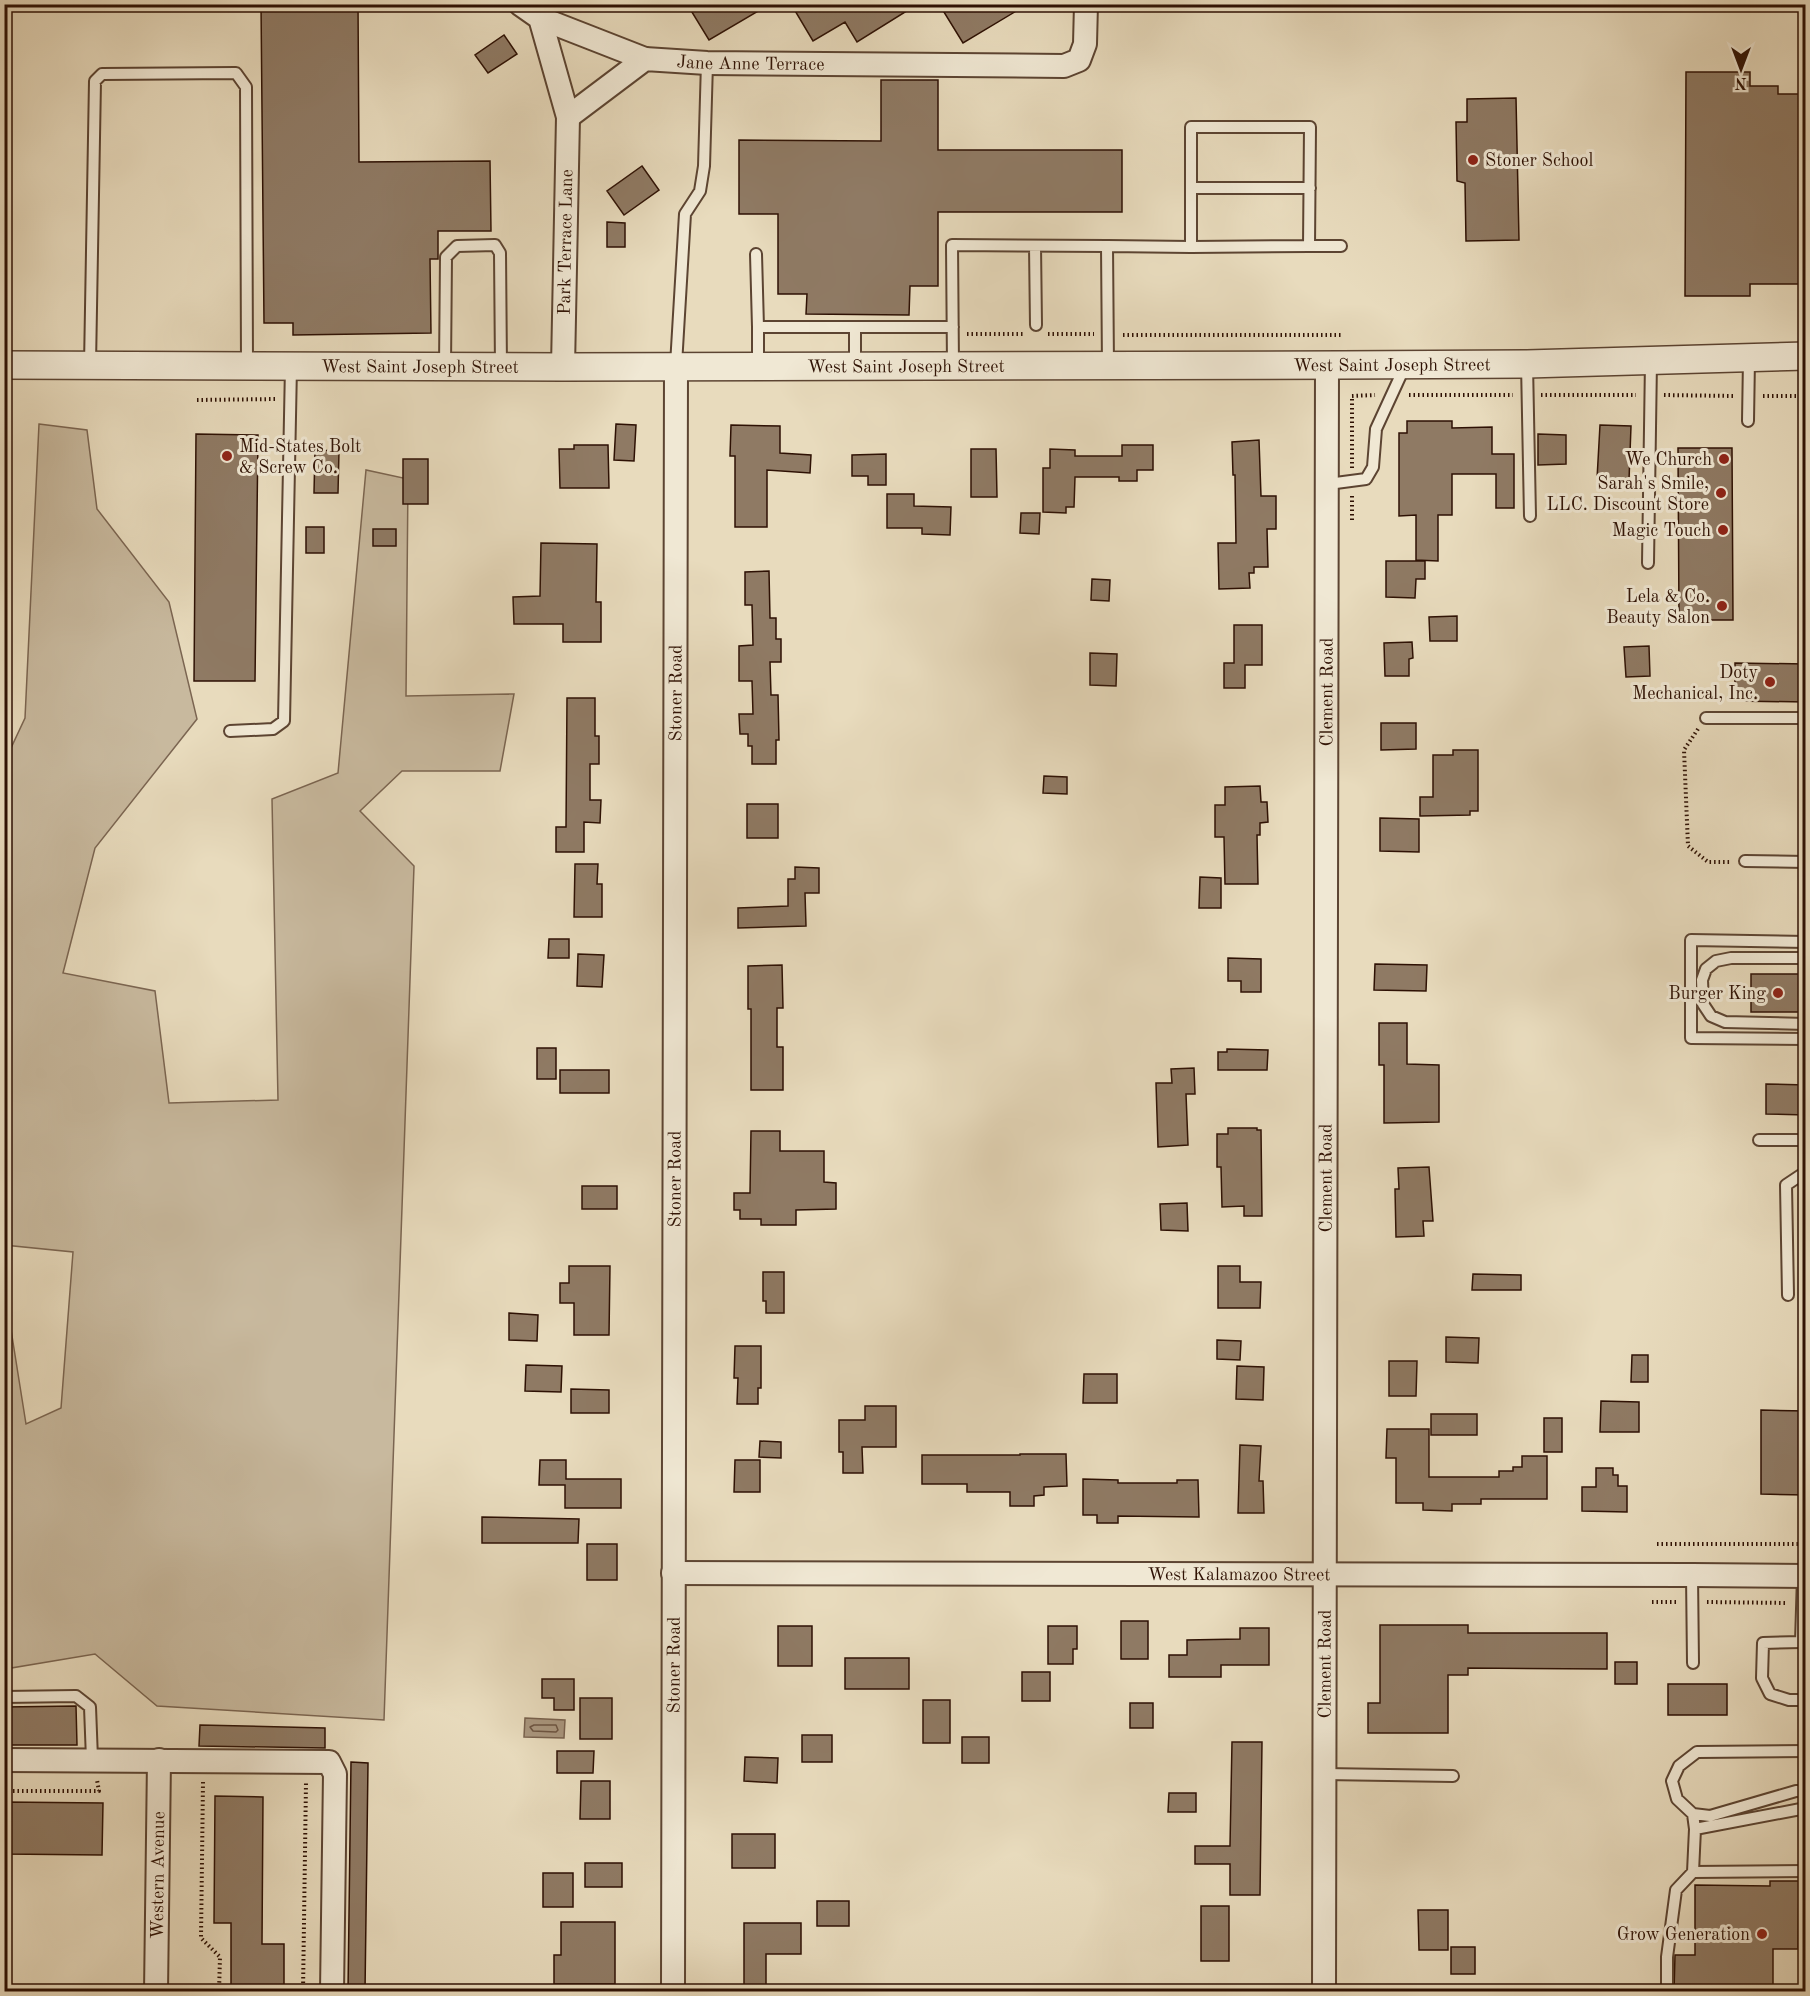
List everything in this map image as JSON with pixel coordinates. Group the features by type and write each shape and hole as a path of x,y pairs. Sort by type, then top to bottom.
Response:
{"street":[{"path":"520,4 540,18 568,117 645,59"},
{"name":"Jane Anne Terrace","path":"540,18 645,59 707,63 1064,66 1079,60 1085,44 1086,4"},
{"name":"Park Terrace Lane","path":"562,367 568,117"},
{"name":"West Saint Joseph Street","path":"4,365 562,367 1527,364 1806,356"},
{"name":"Clement Road","path":"1324,1992 1327,364"},
{"name":"Stoner Road","path":"673,1992 676,366"},
{"name":"West Kalamazoo Street","path":"673,1574 1804,1576"},
{"path":"4,1760 329,1762 334,1774 332,1992"},
{"name":"Western Avenue","path":"156,1992 159,1760"}],"lane":[{"path":"676,366 685,214 700,191 704,166 707,63"},
{"path":"90,366 95,81 102,74 236,74 246,87 248,366"},
{"path":"1191,247 1191,127 1310,127 1309,246"},
{"path":"1191,188 1310,188"},
{"path":"445,366 446,257 457,246 495,245 500,253 501,367"},
{"path":"953,365 952,245 1341,246"},
{"path":"1035,246 1036,325"},
{"path":"1107,246 1108,365"},
{"path":"756,254 758,366"},
{"path":"758,327 855,327 953,331"},
{"path":"855,327 855,365"},
{"path":"1748,421 1749,359"},
{"path":"1648,563 1651,361"},
{"path":"1328,484 1366,479 1373,467 1376,429 1406,363"},
{"path":"1527,364 1530,516"},
{"path":"230,731 273,729 284,721 291,366"},
{"path":"1706,718 1806,718"},
{"path":"1745,861 1806,862"},
{"path":"1806,942 1691,940 1691,1038 1806,1039"},
{"path":"1806,958 1731,958 1716,961 1706,969 1702,980 1703,1004 1711,1016 1725,1022 1806,1024"},
{"path":"1759,1140 1806,1140"},
{"path":"1788,1295 1786,1185 1801,1174 1806,1174"},
{"path":"1692,1575 1693,1663"},
{"path":"1804,1576 1803,1642 1763,1643 1762,1678 1770,1694 1789,1700 1806,1700"},
{"path":"4,1697 76,1696 90,1707 92,1759"},
{"path":"1806,1751 1696,1752 1679,1766 1672,1781 1677,1799 1693,1814 1710,1816 1796,1791 1806,1791"},
{"path":"1324,1774 1453,1776"},
{"path":"1695,1829 1806,1808"},
{"path":"1667,1992 1667,1957 1676,1890 1693,1872 1695,1829 1693,1814"},
{"path":"1693,1872 1806,1871"}],"path":[{"path":"953,331 1341,335"},
{"path":"1598,395 1806,396"},
{"path":"197,400 290,399"},
{"path":"1706,718 1684,750 1688,846 1708,862 1745,861"},
{"path":"1657,1544 1806,1544"},
{"path":"1652,1602 1802,1603"},
{"path":"4,1791 99,1791 92,1759"},
{"path":"204,1760 201,1938 220,1957 219,1992"},
{"path":"303,1992 307,1761"}],"shaded area":[{"path":"39,424 87,430 97,509 169,602 197,719 95,848 63,973 155,991 169,1103 278,1100 272,799 338,773 366,470 408,479 406,696 514,694 500,771 402,771 360,811 414,866 384,1720 157,1706 95,1654 5,1669 5,1292 26,1424 61,1408 73,1252 4,1245 4,763 25,718"}],"water":[{"path":"525,1718 565,1720 564,1738 524,1737"}],"building":[{"path":"261,4 358,4 359,162 490,161 491,231 438,231 438,259 430,259 431,333 293,335 293,323 264,323"},
{"path":"687,4 770,4 709,40"},
{"path":"791,4 918,4 857,42 845,22 813,41"},
{"path":"939,4 1028,4 963,43"},
{"path":"504,35 517,54 488,73 475,55"},
{"path":"1686,72 1750,72 1750,86 1778,86 1778,94 1806,94 1806,284 1750,284 1750,296 1685,296"},
{"path":"881,80 938,80 938,150 1122,150 1122,212 938,212 938,286 910,286 909,315 806,314 807,294 778,294 778,214 739,214 739,140 881,141"},
{"path":"1516,98 1519,240 1466,241 1465,183 1457,181 1456,122 1467,122 1467,99"},
{"path":"642,166 659,190 624,215 607,191"},
{"path":"607,222 625,223 625,247 607,247"},
{"path":"1407,421 1452,421 1452,428 1492,427 1492,454 1514,454 1514,508 1496,508 1496,474 1452,474 1452,515 1438,515 1438,561 1416,560 1416,515 1399,516 1399,433 1407,433"},
{"path":"616,424 636,425 634,461 614,460"},
{"path":"731,425 780,426 780,453 811,455 810,473 767,470 767,527 735,527 735,456 730,456"},
{"path":"1600,425 1631,426 1629,480 1597,479"},
{"path":"196,434 258,435 255,681 194,681"},
{"path":"1538,434 1566,435 1566,464 1538,465"},
{"path":"1259,440 1261,496 1276,496 1276,529 1267,529 1268,567 1254,567 1254,573 1249,573 1250,588 1219,589 1218,543 1236,543 1232,442"},
{"path":"574,445 608,445 609,488 560,488 559,449 574,449"},
{"path":"1122,445 1153,445 1153,470 1137,470 1137,481 1119,481 1119,477 1075,477 1074,507 1066,507 1066,513 1043,512 1043,468 1050,468 1050,449 1075,450 1075,456 1122,456"},
{"path":"1678,448 1732,448 1733,620 1679,620"},
{"path":"971,449 996,449 997,497 971,497"},
{"path":"315,450 339,451 338,493 314,493"},
{"path":"886,454 886,485 868,485 868,476 852,476 852,455"},
{"path":"403,459 428,459 428,504 403,504"},
{"path":"887,494 914,494 914,506 951,507 950,535 922,534 922,528 887,528"},
{"path":"1021,513 1040,513 1039,534 1020,533"},
{"path":"306,527 324,527 324,553 306,553"},
{"path":"373,529 396,529 396,546 373,546"},
{"path":"541,543 597,544 596,602 601,602 601,642 563,642 563,624 514,624 513,597 540,596"},
{"path":"1386,561 1425,561 1425,579 1416,579 1415,598 1386,597"},
{"path":"769,571 770,618 776,618 776,639 781,639 781,662 770,662 771,695 778,695 779,740 776,740 776,764 752,764 752,746 748,746 748,734 740,734 739,714 753,714 752,681 739,681 739,646 753,645 752,605 745,605 745,572"},
{"path":"1092,579 1110,580 1109,601 1091,600"},
{"path":"1457,616 1457,641 1430,641 1429,617"},
{"path":"1234,625 1262,625 1262,665 1245,665 1245,688 1224,688 1224,663 1234,663"},
{"path":"1412,642 1413,658 1409,659 1409,676 1385,676 1384,643"},
{"path":"1649,646 1650,676 1626,677 1624,647"},
{"path":"1090,653 1117,654 1116,686 1090,685"},
{"name":"Doty Mechanical, Inc.","path":"1735,663 1806,664 1806,702 1735,701"},
{"path":"567,698 595,698 595,736 599,736 599,764 590,764 590,800 601,800 600,823 584,822 584,852 556,852 556,827 566,827"},
{"path":"1381,723 1416,723 1416,749 1381,750"},
{"path":"1453,750 1478,750 1478,811 1470,811 1470,815 1420,816 1420,797 1433,797 1433,755 1453,755"},
{"path":"1044,776 1067,777 1067,794 1043,793"},
{"path":"1260,786 1261,802 1267,802 1268,822 1260,823 1260,835 1257,835 1258,884 1225,884 1224,837 1215,837 1215,805 1225,805 1225,787"},
{"path":"747,804 778,804 778,838 747,838"},
{"path":"1380,818 1419,819 1419,852 1380,851"},
{"path":"575,864 598,864 597,884 602,884 602,917 574,917"},
{"path":"795,867 819,868 819,893 805,893 806,926 738,928 738,908 788,906 788,879 795,879"},
{"path":"1200,877 1221,878 1221,908 1199,908"},
{"path":"549,939 569,939 569,958 548,958"},
{"path":"578,954 604,955 602,987 577,986"},
{"path":"1228,958 1261,959 1261,992 1241,992 1241,981 1228,981"},
{"path":"1375,964 1427,965 1426,991 1374,990"},
{"path":"782,965 783,1008 777,1008 777,1047 783,1047 783,1090 751,1090 751,1009 748,1009 748,966"},
{"name":"Burger King","path":"1751,974 1806,974 1806,1012 1751,1012"},
{"path":"1379,1023 1407,1023 1407,1064 1439,1065 1439,1122 1384,1123 1384,1065 1379,1065"},
{"path":"537,1048 556,1048 556,1079 537,1079"},
{"path":"1227,1049 1268,1050 1267,1070 1218,1070 1218,1052 1227,1052"},
{"path":"1194,1068 1195,1094 1186,1094 1188,1145 1158,1147 1156,1083 1172,1083 1171,1069"},
{"path":"560,1070 609,1070 609,1093 560,1093"},
{"path":"1766,1084 1806,1085 1806,1115 1766,1114"},
{"path":"1228,1128 1261,1130 1262,1216 1244,1216 1244,1206 1222,1207 1221,1167 1217,1167 1217,1134 1228,1134"},
{"path":"751,1131 780,1131 780,1151 824,1151 824,1182 836,1183 836,1209 796,1210 796,1225 761,1225 761,1219 740,1219 740,1210 734,1210 734,1193 750,1193"},
{"path":"1429,1167 1433,1221 1423,1221 1424,1236 1396,1237 1395,1189 1399,1189 1398,1168"},
{"path":"582,1186 617,1186 617,1209 582,1209"},
{"path":"1187,1203 1188,1231 1161,1230 1160,1204"},
{"path":"569,1266 610,1266 609,1335 574,1335 574,1303 560,1303 560,1283 569,1283"},
{"path":"1218,1266 1240,1266 1240,1282 1261,1282 1260,1308 1218,1308"},
{"path":"763,1272 784,1272 784,1313 766,1313 766,1301 763,1301"},
{"path":"1473,1274 1521,1275 1521,1290 1472,1290"},
{"path":"509,1313 538,1315 537,1341 509,1340"},
{"path":"1446,1337 1479,1338 1478,1363 1446,1362"},
{"path":"1217,1340 1241,1341 1240,1360 1217,1359"},
{"path":"735,1346 761,1346 761,1388 758,1388 758,1404 737,1404 738,1378 734,1378"},
{"path":"1632,1355 1648,1355 1648,1382 1631,1382"},
{"path":"1389,1361 1417,1361 1416,1396 1389,1396"},
{"path":"526,1365 562,1366 561,1392 525,1391"},
{"path":"1237,1366 1264,1367 1263,1400 1236,1399"},
{"path":"1084,1374 1117,1374 1117,1403 1083,1403"},
{"path":"571,1389 609,1390 609,1413 571,1413"},
{"path":"1601,1401 1639,1402 1639,1432 1600,1432"},
{"path":"865,1406 896,1406 896,1447 862,1447 863,1473 843,1473 843,1452 839,1452 839,1420 865,1420"},
{"path":"1761,1410 1806,1411 1806,1495 1761,1494"},
{"path":"1431,1414 1477,1414 1477,1435 1431,1435"},
{"path":"1544,1418 1562,1418 1562,1452 1544,1452"},
{"path":"1387,1429 1429,1429 1429,1477 1499,1477 1499,1471 1513,1471 1513,1467 1522,1467 1522,1456 1547,1456 1547,1499 1481,1499 1481,1504 1452,1504 1452,1511 1423,1510 1423,1503 1396,1503 1396,1458 1386,1458"},
{"path":"760,1441 781,1442 781,1458 759,1457"},
{"path":"1240,1445 1261,1446 1259,1481 1263,1481 1264,1513 1238,1513"},
{"path":"1066,1454 1067,1486 1044,1487 1044,1495 1034,1496 1034,1506 1010,1506 1010,1492 967,1492 967,1484 922,1484 922,1455"},
{"path":"540,1460 566,1460 566,1479 621,1479 621,1508 565,1508 565,1485 539,1485"},
{"path":"735,1460 760,1460 760,1492 734,1492"},
{"path":"1596,1468 1613,1468 1613,1475 1618,1475 1618,1486 1627,1486 1627,1512 1582,1511 1582,1487 1596,1487"},
{"path":"1083,1479 1118,1480 1118,1483 1177,1483 1177,1480 1198,1480 1199,1517 1118,1516 1118,1523 1097,1523 1097,1515 1083,1515"},
{"path":"482,1517 579,1519 578,1543 482,1543"},
{"path":"587,1544 617,1544 617,1580 587,1580"},
{"path":"1121,1621 1148,1621 1148,1659 1121,1659"},
{"path":"1380,1625 1468,1625 1468,1633 1607,1633 1607,1669 1468,1668 1468,1675 1448,1675 1448,1733 1368,1733 1368,1703 1380,1703"},
{"path":"778,1626 812,1626 812,1666 778,1666"},
{"path":"1048,1626 1077,1626 1077,1649 1073,1649 1073,1664 1048,1664"},
{"path":"1240,1628 1269,1628 1269,1665 1221,1665 1221,1677 1169,1677 1169,1655 1187,1655 1187,1640 1240,1639"},
{"path":"845,1658 909,1658 909,1689 845,1689"},
{"path":"1615,1662 1637,1662 1637,1684 1615,1684"},
{"path":"1022,1672 1050,1672 1050,1701 1022,1701"},
{"path":"542,1679 574,1679 574,1710 554,1710 554,1698 542,1698"},
{"path":"1668,1684 1727,1684 1727,1715 1668,1715"},
{"path":"580,1698 612,1698 612,1739 580,1739"},
{"path":"923,1700 950,1700 950,1743 923,1743"},
{"path":"1130,1703 1153,1703 1153,1728 1130,1728"},
{"path":"76,1706 77,1745 4,1745 4,1707"},
{"path":"200,1725 325,1728 325,1748 199,1746"},
{"path":"802,1735 832,1735 832,1762 802,1762"},
{"path":"962,1737 989,1737 989,1763 962,1763"},
{"path":"1232,1742 1262,1742 1260,1895 1230,1895 1230,1864 1195,1864 1195,1846 1230,1846"},
{"path":"557,1751 594,1751 593,1773 557,1773"},
{"path":"745,1757 778,1758 777,1783 744,1781"},
{"path":"351,1762 368,1763 365,1992 348,1992"},
{"path":"581,1781 610,1781 610,1819 580,1819"},
{"path":"1169,1793 1196,1793 1196,1812 1168,1812"},
{"path":"215,1796 263,1797 262,1944 284,1944 284,1992 231,1992 231,1923 214,1923"},
{"path":"4,1802 103,1803 102,1855 4,1854"},
{"path":"732,1834 775,1834 775,1868 732,1868"},
{"path":"585,1863 622,1863 622,1887 585,1887"},
{"path":"543,1873 573,1873 573,1907 543,1907"},
{"path":"1770,1881 1799,1881 1798,1949 1773,1949 1773,1992 1674,1992 1675,1955 1695,1955 1695,1885 1770,1886"},
{"path":"817,1901 849,1901 849,1926 817,1926"},
{"path":"1201,1906 1229,1906 1229,1961 1201,1961"},
{"path":"1418,1910 1448,1910 1448,1950 1419,1950"},
{"path":"561,1922 615,1922 615,1984 554,1984 554,1955 561,1955"},
{"path":"744,1923 801,1923 801,1954 766,1954 766,1992 744,1992"},
{"path":"1451,1947 1475,1947 1475,1974 1451,1974"}],"place":[{"name":"Stoner School","path":"1473,160"},
{"name":"Mid-States Bolt & Screw Co.","path":"227,456"},
{"name":"We Church","path":"1724,459"},
{"name":"Sarah's Smile, LLC. Discount Store","path":"1721,493"},
{"name":"Magic Touch","path":"1723,530"},
{"name":"Lela & Co. Beauty Salon","path":"1722,606"},
{"name":"Doty Mechanical, Inc.","path":"1770,682"},
{"name":"Burger King","path":"1778,993"},
{"name":"Grow Generation","path":"1762,1934"}]}
